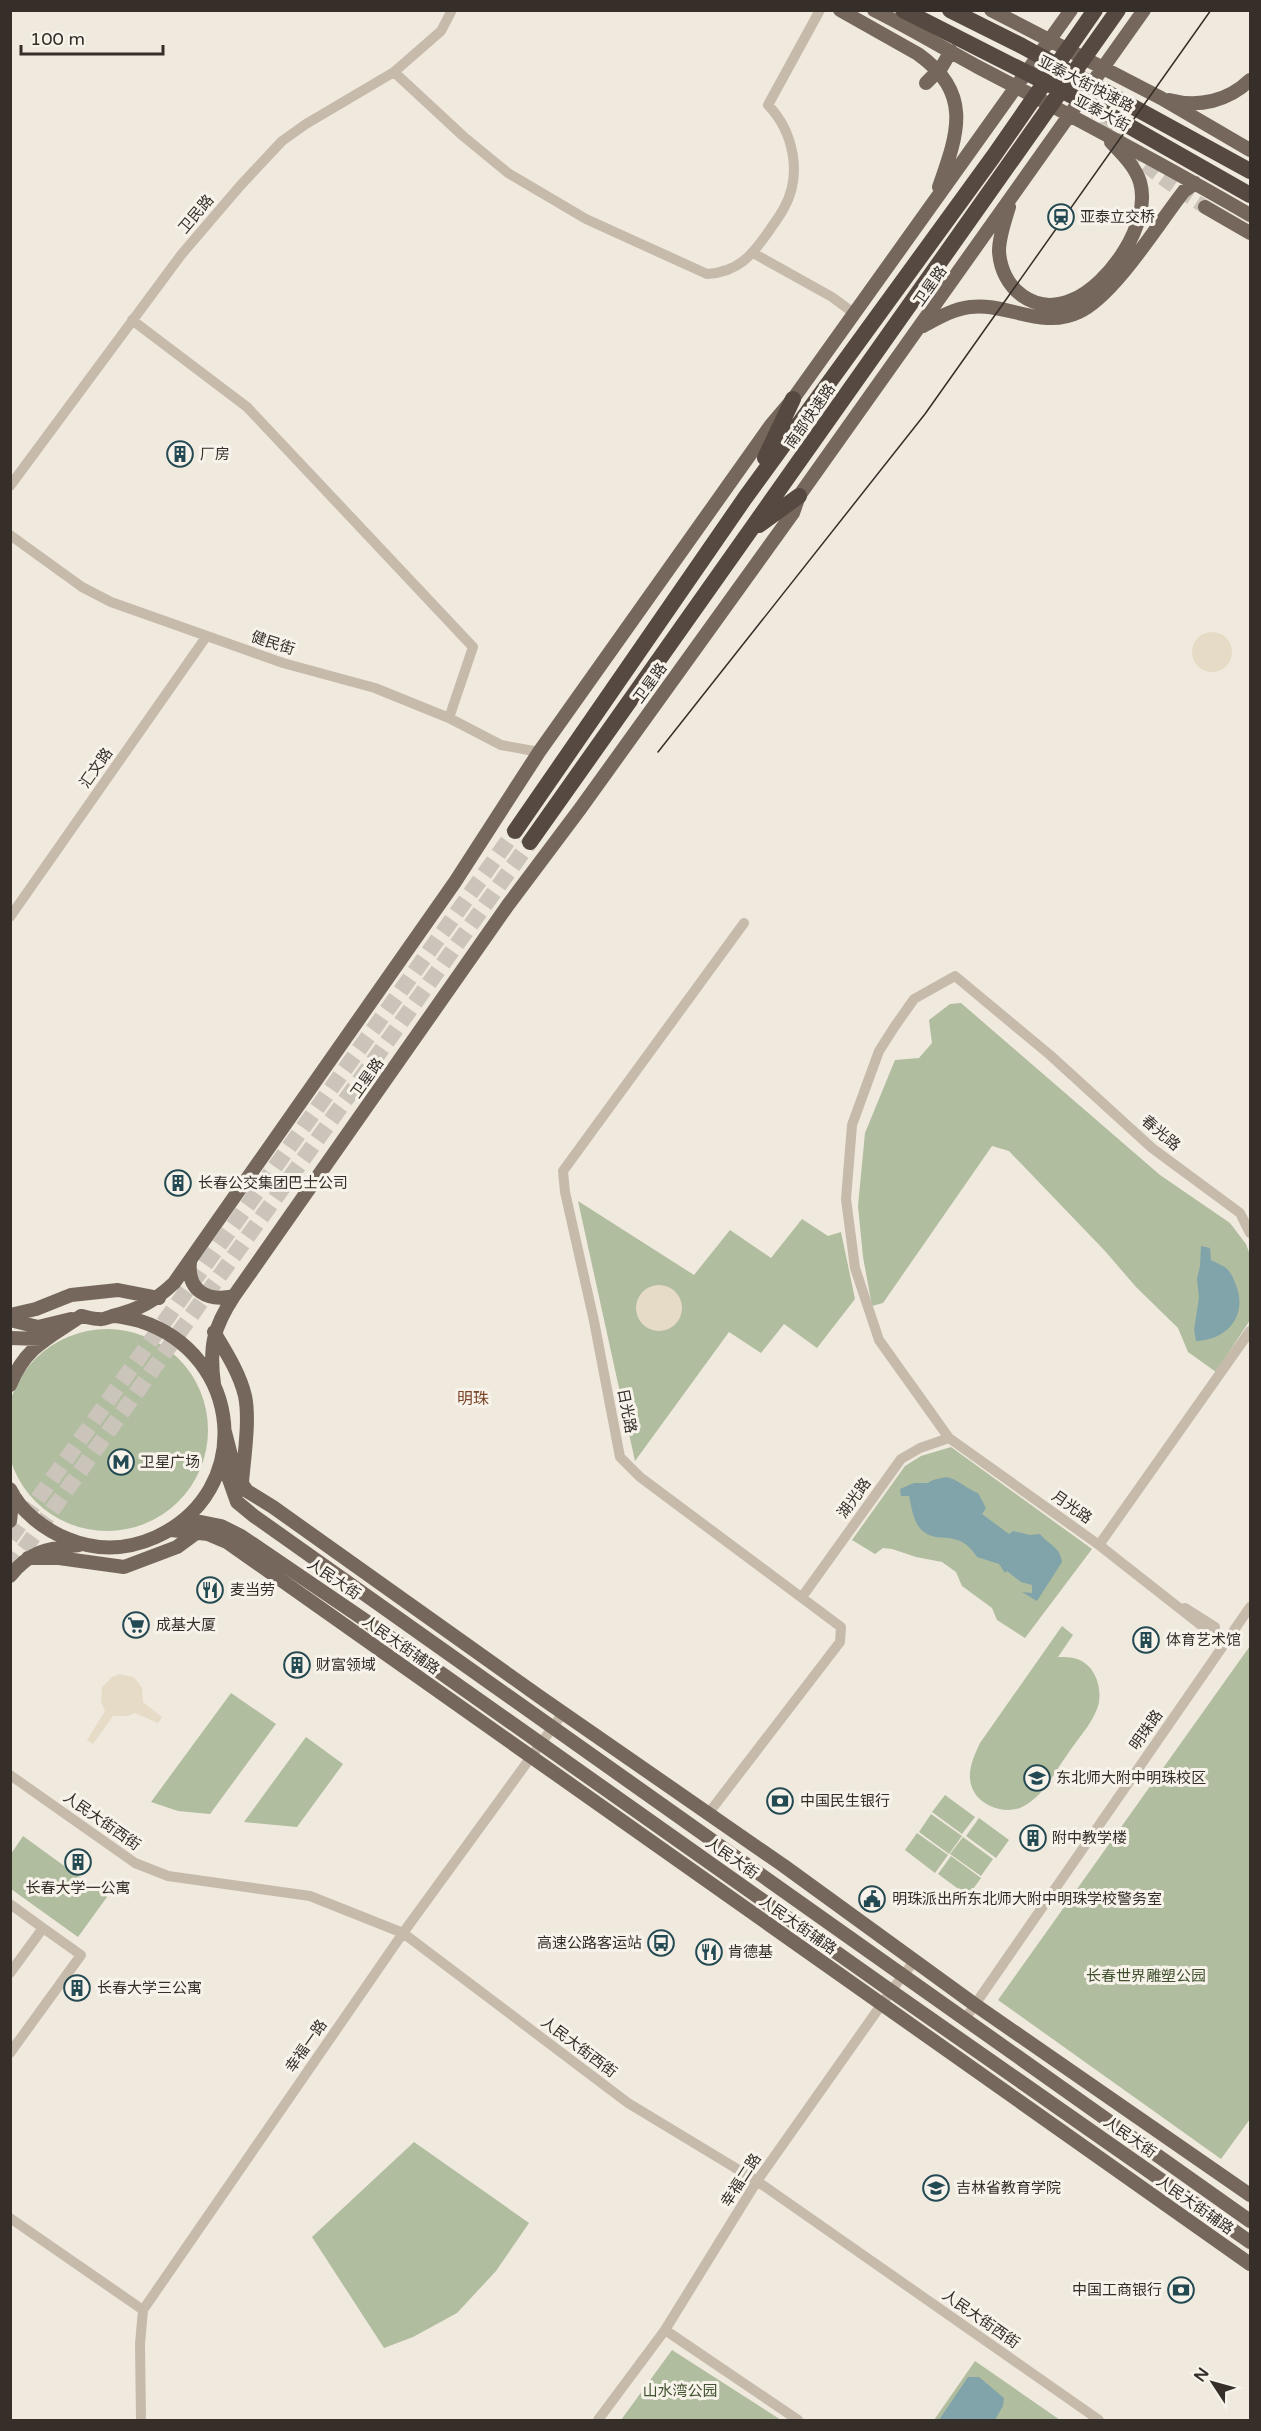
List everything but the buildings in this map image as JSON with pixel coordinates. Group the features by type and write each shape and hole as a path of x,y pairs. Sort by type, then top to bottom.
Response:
{"highway":[{"name":"亚泰大街快速路","path":"903,10 1106,113 1251,195"},
{"name":"亚泰大街快速路","path":"950,10 1022,46 1251,171"},
{"name":"南部快速路","path":"515,831 745,498 993,157 1095,10"},
{"name":"南部快速路","path":"530,842 1118,10"},
{"path":"745,498 793,399"},
{"path":"749,532 800,496"}],"main road":[{"name":"亚泰大街","path":"874,10 1102,131 1251,215"},
{"path":"10,1320 38,1327 81,1316 101,1320 138,1310 159,1298 174,1283 435,912 539,752 771,424 793,399 975,147 1069,10"},
{"name":"卫星路","path":"214,1384 212,1347 214,1332 220,1317 234,1296 508,905 793,513 800,496 1144,10"},
{"path":"840,11 898,41 930,62 940,72 952,92 958,113 955,138 936,198"},
{"path":"996,12 1161,98 1251,150"},
{"path":"926,83 941,68 951,51"},
{"path":"1161,98 1192,104 1210,102 1229,96 1251,80"},
{"path":"1011,198 999,249 1004,274 1009,284 1029,300 1049,304 1071,301 1085,294 1103,276 1130,241 1138,227 1143,202 1140,182 1135,171 1102,131"},
{"path":"921,327 945,315 970,307 1041,318 1067,317 1079,313 1105,294 1184,192 1195,183"},
{"path":"1205,207 1251,233"},
{"path":"190,1262 190,1278 194,1286 212,1298 234,1296"},
{"path":"10,1315 36,1310 71,1295 118,1290 159,1298"},
{"path":"10,1338 42,1339 52,1336 81,1316"},
{"path":"112,1316 139,1321 162,1331 193,1354 214,1384 222,1408 225,1432 236,1475 247,1491 273,1507 915,1960 974,2004 1251,2195"},
{"path":"214,1332 232,1363 245,1397 246,1440 242,1484"},
{"path":"10,1385 17,1368 42,1339"},
{"path":"10,1576 28,1558 42,1550 82,1545 110,1548 137,1545 171,1530 204,1501 223,1460 225,1432"},
{"name":"人民大街","path":"223,1460 237,1502 1251,2221"},
{"path":"10,1521 12,1492"},
{"path":"12,1492 34,1519 56,1534 82,1545"},
{"name":"人民大街","path":"186,1519 221,1526 241,1536 397,1642 1251,2242"},
{"name":"人民大街辅路","path":"171,1530 208,1534 227,1542 1251,2264"},
{"path":"28,1558 59,1558 124,1567 177,1547 196,1533"}],"street":[{"name":"卫民路","path":"10,486 181,255 282,141 306,124 394,72 441,31 452,10"},
{"path":"394,72 463,136 508,173 586,219 707,274 720,273 753,253 785,207 793,180 794,164 788,135 780,118 768,105 820,10"},
{"path":"753,253 832,297 855,314"},
{"path":"132,320 247,407 473,646 449,718"},
{"name":"健民街","path":"10,535 92,592 111,602 283,663 375,688 449,718 501,745 539,752"},
{"name":"汇文路","path":"10,917 206,637"},
{"name":"日光路","path":"708,1814 840,1642 841,1627 640,1477 620,1457 594,1321 565,1192 563,1171 744,923"},
{"name":"春光路","path":"949,1438 879,1340 855,1268 846,1199 852,1125 879,1052 914,999 955,976 1050,1055 1152,1148 1240,1213 1251,1233"},
{"path":"1099,1545 1251,1330"},
{"name":"湖光路","path":"802,1598 902,1459 920,1448 949,1438"},
{"name":"月光路","path":"949,1438 1099,1545 1177,1604 1193,1620 1227,1641"},
{"name":"明珠路","path":"965,2019 1251,1607"},
{"name":"幸福一路","path":"141,2421 140,2343 143,2310 403,1932 563,1713"},
{"name":"人民大街西街","path":"12,1780 135,1863 168,1876 310,1896 403,1932 628,2103 756,2181 1099,2421"},
{"path":"10,1904 81,1955 10,2052"},
{"path":"10,1972 43,1928"},
{"name":"幸福二路","path":"598,2421 665,2330 756,2181 881,2004 915,1960"},
{"path":"10,2218 143,2310"},
{"path":"665,2330 798,2421"}],"green space":[{"path":"961,1003 1160,1175 1230,1223 1246,1244 1250,1255 1250,1320 1216,1372 1188,1352 1178,1328 1136,1287 1105,1251 1009,1151 992,1146 883,1303 872,1306 863,1257 858,1206 865,1133 895,1060 919,1058 932,1043 929,1020 950,1004"},
{"path":"578,1201 694,1275 730,1230 771,1258 802,1219 828,1236 841,1232 855,1299 817,1348 784,1324 761,1353 729,1332 635,1461"},
{"path":"97,1329 117,1329 136,1333 155,1341 179,1358 200,1391 206,1410 208,1430 206,1450 200,1469 179,1502 155,1519 136,1527 117,1531 97,1531 78,1527 59,1519 35,1502 18,1478 10,1459 6,1440 6,1420 10,1401 18,1382 35,1358 59,1341 78,1333"},
{"path":"951,1447 1092,1549 1025,1638 997,1620 992,1608 962,1586 956,1572 942,1562 892,1549 883,1548 875,1554 852,1540 905,1466 921,1456"},
{"path":"1062,1626 1073,1635 1058,1657 1070,1657 1084,1662 1094,1673 1100,1694 1097,1709 1048,1784 1036,1797 1016,1809 1004,1810 991,1806 980,1800 972,1789 970,1769 974,1756 980,1743"},
{"name":"长春世界雕塑公园","path":"1250,1646 1250,2119 1221,2159 998,2000"},
{"path":"231,1693 276,1724 210,1814 178,1811 151,1802"},
{"path":"306,1737 343,1764 297,1827 244,1822"},
{"path":"945,1795 975,1817 962,1834 932,1812"},
{"path":"931,1814 962,1836 949,1854 919,1832"},
{"path":"979,1818 1009,1840 996,1858 966,1836"},
{"path":"917,1833 948,1855 935,1873 905,1850"},
{"path":"23,1836 107,1897 78,1937 11,1889 11,1854"},
{"path":"963,1837 993,1859 981,1876 950,1854"},
{"path":"951,1856 981,1878 968,1896 938,1874"},
{"path":"414,2142 529,2223 496,2271 457,2313 413,2337 384,2348 312,2237"},
{"name":"山水湾公园","path":"672,2350 781,2420 621,2420"},
{"path":"975,2361 1060,2420 934,2420"}],"shaded area":[{"path":"1212,632 1220,633 1226,638 1231,644 1231,660 1226,666 1220,671 1212,672 1204,671 1198,666 1193,660 1192,652 1193,644 1198,638 1204,633"},
{"path":"659,1285 675,1292 682,1308 675,1324 659,1331 643,1324 636,1308 643,1292"},
{"path":"119,1674 133,1677 138,1682 142,1688 143,1702 162,1717 158,1723 135,1713 128,1716 113,1716 93,1744 87,1740 105,1711 101,1701 102,1687 112,1677"}],"water":[{"path":"1201,1246 1210,1248 1211,1260 1231,1274 1239,1296 1239,1307 1237,1316 1225,1331 1207,1340 1196,1341 1194,1330 1199,1298 1197,1279"},
{"path":"946,1477 978,1493 986,1508 982,1514 1009,1534 1013,1531 1030,1535 1040,1534 1057,1549 1062,1562 1037,1601 1022,1592 1032,1593 1032,1585 1021,1582 1007,1571 1005,1573 999,1564 977,1557 969,1547 961,1542 930,1535 923,1532 917,1524 909,1496 901,1496 900,1489 914,1483 928,1483"},
{"path":"968,2377 979,2377 1004,2398 1003,2406 995,2420 939,2420"}],"tunnel":[{"path":"1090,103 1113,135 1141,162 1205,207"},
{"path":"10,1538 515,831"},
{"path":"10,1569 530,842"}],"tram line":[{"path":"658,752 925,414 1211,10"}],"place":[{"name":"亚泰立交桥","path":"1061,217"},
{"name":"厂房","path":"180,454"},
{"name":"长春公交集团巴士公司","path":"178,1183"},
{"name":"卫星广场","path":"121,1462"},
{"name":"麦当劳","path":"210,1590"},
{"name":"成基大厦","path":"136,1625"},
{"name":"体育艺术馆","path":"1146,1640"},
{"name":"财富领域","path":"297,1665"},
{"name":"东北师大附中明珠校区","path":"1037,1778"},
{"name":"中国民生银行","path":"780,1801"},
{"name":"附中教学楼","path":"1033,1838"},
{"name":"长春大学一公寓","path":"78,1862"},
{"name":"明珠派出所东北师大附中明珠学校警务室","path":"872,1899"},
{"name":"高速公路客运站","path":"661,1943"},
{"name":"肯德基","path":"709,1952"},
{"name":"长春大学三公寓","path":"77,1988"},
{"name":"吉林省教育学院","path":"936,2188"},
{"name":"中国工商银行","path":"1181,2290"}],"district":[{"name":"明珠","path":"473,1398"}]}
